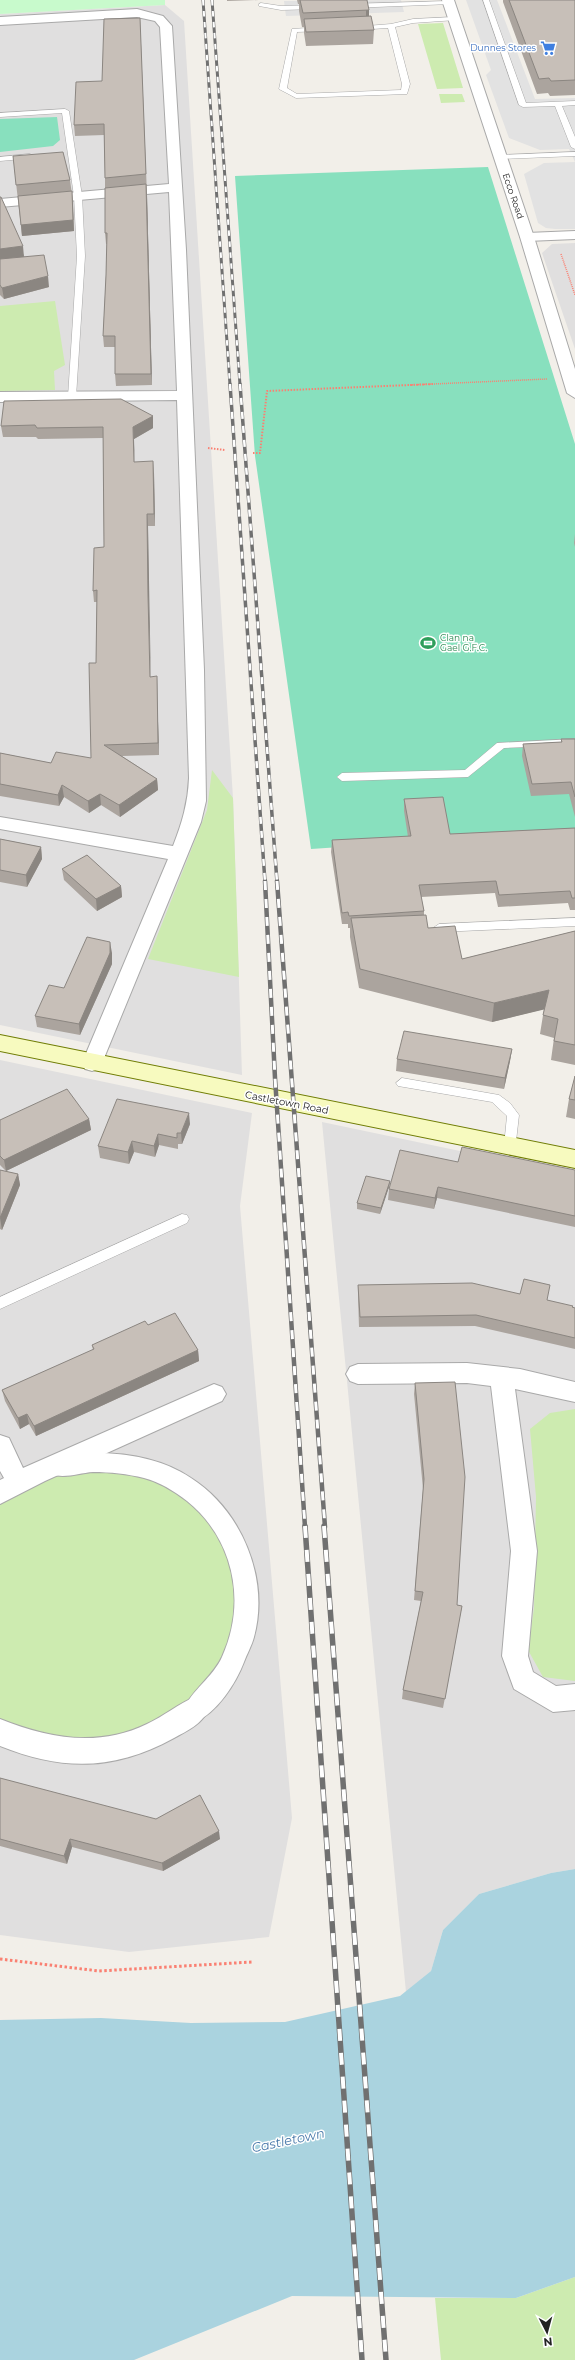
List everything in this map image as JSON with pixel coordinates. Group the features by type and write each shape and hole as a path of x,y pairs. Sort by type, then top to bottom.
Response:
{"main road":[{"name":"Castletown Road","path":"0,1043 92,1063 575,1159"}],"street":[{"name":"Ecco Road","path":"448,2 527,237 575,393"},
{"path":"0,21 137,13 150,15 163,22 166,26 174,188 179,250 198,778 197,801 192,822 92,1063"},
{"path":"0,203 174,188"},
{"path":"527,237 575,235"},
{"path":"0,397 184,395"},
{"path":"0,823 178,854"},
{"path":"358,1374 467,1373 502,1377 575,1392"},
{"path":"502,1377 524,1551 515,1656 523,1680 553,1699 575,1697"},
{"path":"18,1483 214,1394"},
{"path":"0,1446 18,1483"},
{"path":"0,1732 44,1749 81,1753 117,1748 139,1742 168,1729 195,1710 212,1692 231,1665 243,1634 248,1603 246,1577 239,1550 228,1530 201,1498 186,1486 156,1472 126,1464 106,1462 76,1463 18,1483"}],"lane":[{"path":"486,0 523,105 575,103"},
{"path":"345,6 448,2"},
{"path":"261,5 281,8 329,7"},
{"path":"350,28 391,26 412,21 454,19"},
{"path":"327,29 294,30 283,89 296,96 404,92 406,84 391,26"},
{"path":"558,104 575,147"},
{"path":"0,115 65,111 68,152 78,196 81,256 72,397"},
{"path":"500,157 575,154"},
{"path":"0,159 36,156"},
{"path":"342,777 468,773 501,745 575,742"},
{"path":"430,928 575,922"},
{"path":"402,1083 495,1098 506,1106 513,1115 510,1146"},
{"path":"0,1303 182,1219"}],"path":[{"path":"555,235 575,295"},
{"path":"253,452 260,453 267,391 570,378"},
{"path":"0,1959 22,1963 99,1971 252,1962"}],"shaded area":[{"path":"401,0 404,12 286,16 284,1"},
{"path":"466,0 497,0 535,99 575,98 575,162 569,149 540,150 509,138 486,75 491,70"},
{"path":"165,5 184,21 233,798 242,1075 0,1025 0,14"},
{"path":"575,162 575,229 546,228 538,223 524,174 544,163"},
{"path":"575,243 575,349 542,253 552,244"},
{"path":"0,1060 252,1113 240,1206 292,1818 269,1937 129,1952 0,1935"},
{"path":"322,1122 575,1175 575,1869 551,1873 479,1894 443,1930 431,1971 406,1992"}],"green space":[{"path":"0,0 165,0 165,5 0,14"},
{"path":"443,23 463,88 437,89 418,24"},
{"path":"439,94 462,94 465,102 441,103"},
{"path":"57,117 60,140 53,146 0,152 0,119"},
{"name":"Clan na Gael G.F.C.","path":"488,167 575,444 575,831 311,849 255,456 235,176"},
{"path":"55,301 65,365 54,371 55,390 0,391 0,306"},
{"path":"212,770 233,798 239,977 148,959 207,810"},
{"path":"575,1409 575,1681 543,1677 528,1650 534,1608 536,1497 530,1429 550,1413"},
{"path":"106,1470 152,1478 181,1493 221,1534 237,1578 234,1632 222,1661 188,1703 163,1721 115,1739 47,1740 0,1720 0,1502 55,1475"},
{"path":"575,2277 575,2360 441,2360 435,2298 516,2298"}],"water":[{"name":"Castletown","path":"575,1869 575,2277 516,2298 292,2296 134,2360 0,2360 0,2020 101,2018 191,2023 285,2022 400,1996 431,1971 443,1930 479,1894 551,1873"}],"building":[{"path":"300,0 367,0 369,10 303,13"},
{"name":"Dunnes Stores","path":"509,0 575,0 575,80 551,81 549,78 539,79"},
{"path":"371,16 374,30 306,32 304,19"},
{"path":"140,18 146,174 105,178 104,124 74,125 76,82 102,81 104,19"},
{"path":"63,152 70,180 16,185 13,156"},
{"path":"146,184 151,374 115,374 115,336 103,336 107,233 105,233 105,188"},
{"path":"72,191 73,220 21,225 18,196"},
{"path":"1,197 23,246 0,249"},
{"path":"44,255 48,276 2,288 0,285 0,259"},
{"path":"121,399 153,416 133,427 134,462 153,461 154,514 147,514 148,595 150,677 157,676 158,743 104,745 157,779 119,805 100,794 88,801 62,785 58,795 0,784 0,753 51,763 56,752 91,758 89,663 96,663 97,590 93,591 94,548 104,547 103,427 37,428 35,425 1,426 4,401"},
{"path":"561,739 575,739 575,797 571,782 532,784 523,744 562,742"},
{"path":"443,797 450,834 575,828 575,898 572,898 570,891 499,895 496,881 419,885 424,911 349,916 348,912 342,913 332,840 411,836 404,799"},
{"path":"0,839 41,847 26,875 0,870"},
{"path":"87,855 121,886 96,899 62,869"},
{"path":"426,915 428,928 455,926 462,959 575,931 575,1045 554,1041 558,1019 543,1015 549,990 494,1003 360,969 351,918"},
{"path":"87,937 110,942 110,953 79,1024 35,1016 49,985 64,988"},
{"path":"404,1031 512,1049 505,1078 397,1059"},
{"path":"575,1076 575,1100 569,1099"},
{"path":"67,1089 89,1119 4,1160 0,1156 0,1120"},
{"path":"117,1099 189,1113 181,1133 177,1133 177,1138 158,1134 154,1146 132,1141 128,1152 98,1146"},
{"path":"462,1147 575,1170 575,1216 438,1187 435,1198 389,1189 400,1150 458,1162"},
{"path":"0,1170 18,1174 0,1218"},
{"path":"366,1176 390,1181 381,1208 357,1203"},
{"path":"524,1279 550,1285 547,1300 573,1306 572,1307 575,1308 575,1338 476,1315 360,1317 358,1285 472,1283 520,1294"},
{"path":"175,1313 198,1350 34,1426 27,1414 18,1418 2,1390 94,1349 92,1345 145,1321 148,1325"},
{"path":"455,1382 465,1477 457,1605 462,1606 445,1699 403,1690 423,1592 415,1591 424,1479 415,1383"},
{"path":"0,1778 156,1819 200,1795 219,1831 162,1863 70,1839 64,1856 0,1839"}],"railway":[{"path":"203,0 230,385"},
{"path":"212,0 240,385"},
{"path":"230,384 265,882"},
{"path":"240,384 277,882"},
{"path":"265,881 275,1078 305,1527"},
{"path":"277,881 325,1527"},
{"path":"305,1526 362,2360"},
{"path":"324,1526 386,2360"}],"place":[{"name":"Dunnes Stores","path":"548,48"},
{"name":"Clan na Gael G.F.C.","path":"428,643"}]}
